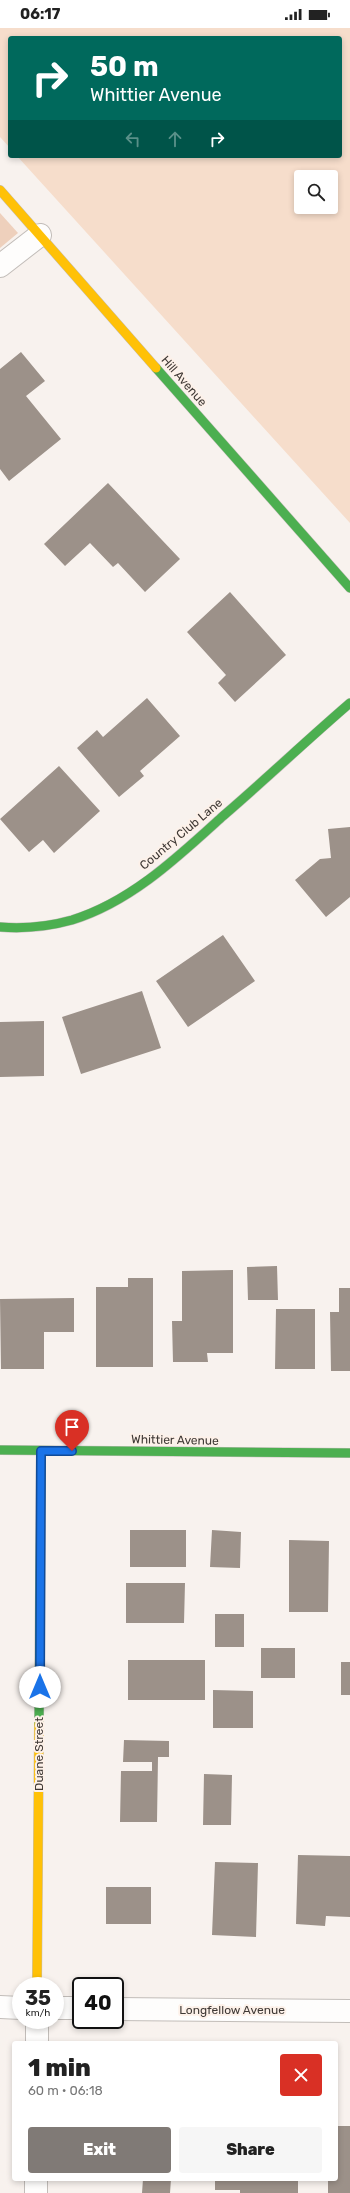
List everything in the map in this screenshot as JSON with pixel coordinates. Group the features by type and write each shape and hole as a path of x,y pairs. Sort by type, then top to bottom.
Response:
{"street":[{"name":"Hill Avenue","path":"0,190 350,588"},
{"path":"0,266 40,235"},
{"name":"Country Club Lane","path":"0,927 19,929 45,927 82,916 121,898 183,851 350,703"},
{"name":"Whittier Avenue","path":"0,1450 350,1453"},
{"name":"Duane Street","path":"37,1977 41,1451"},
{"path":"0,2007 12,2008"},
{"name":"Longfellow Avenue","path":"124,2008 350,2011"},
{"path":"37,2029 37,2041"},
{"path":"36,2181 36,2193"}],"shaded area":[{"path":"0,28 350,28 350,523 19,158 342,158 342,36 8,36 8,146 0,137"},
{"path":"0,213 18,233 0,248"}],"building":[{"path":"21,352 45,381 26,396 61,439 9,481 0,469 0,369"},
{"path":"108,483 180,559 145,592 118,563 113,567 90,543 65,566 44,544"},
{"path":"230,592 286,655 235,702 218,683 226,675 187,632"},
{"path":"147,698 180,736 140,771 144,776 119,797 77,748 97,730 103,737"},
{"path":"59,766 100,811 54,853 43,840 29,852 0,819"},
{"path":"350,827 350,897 326,917 295,880 320,859 331,858 328,829"},
{"path":"223,935 255,981 188,1027 156,981"},
{"path":"142,991 161,1048 81,1074 62,1017"},
{"path":"44,1021 44,1076 0,1077 0,1022"},
{"path":"277,1266 278,1300 248,1300 247,1267"},
{"path":"233,1270 233,1353 207,1353 208,1362 173,1362 172,1321 182,1321 182,1271"},
{"path":"128,1278 153,1278 153,1367 96,1367 96,1287 128,1287"},
{"path":"339,1288 350,1288 350,1371 331,1371 330,1312 339,1312"},
{"path":"74,1298 74,1332 44,1332 44,1369 1,1369 0,1299"},
{"path":"276,1309 315,1309 315,1369 275,1369"},
{"path":"130,1530 186,1530 186,1567 130,1567"},
{"path":"212,1530 241,1532 240,1568 210,1567"},
{"path":"289,1540 329,1541 328,1612 289,1612"},
{"path":"126,1583 185,1583 184,1623 126,1623"},
{"path":"215,1614 244,1614 244,1647 215,1647"},
{"path":"261,1648 295,1648 295,1678 261,1678"},
{"path":"128,1660 205,1660 205,1700 128,1700"},
{"path":"341,1662 350,1662 350,1695 341,1695"},
{"path":"213,1690 253,1691 253,1728 213,1728"},
{"path":"124,1740 169,1741 169,1757 158,1757 157,1822 120,1822 121,1771 152,1771 152,1762 123,1762"},
{"path":"204,1774 232,1775 231,1825 203,1825"},
{"path":"298,1855 350,1856 350,1917 326,1916 325,1926 296,1924"},
{"path":"215,1862 258,1863 256,1937 212,1935"},
{"path":"106,1887 151,1887 151,1924 106,1924"},
{"path":"338,2126 350,2126 350,2193 328,2193 328,2181 338,2181"},
{"path":"143,2181 171,2181 170,2193 142,2193"},
{"path":"215,2181 298,2181 298,2193 240,2193 240,2190 215,2190"}],"traffic: fast":[{"path":"156,368 350,588"},
{"path":"0,927 36,927 72,920 94,912 134,890 189,847 350,703"},
{"path":"0,1450 350,1453"},
{"path":"39,1724 41,1451"}],"traffic: slow":[{"path":"0,190 156,368"},
{"path":"37,1977 39,1724"}],"route":[{"path":"40,1687 41,1451 72,1451"}]}
